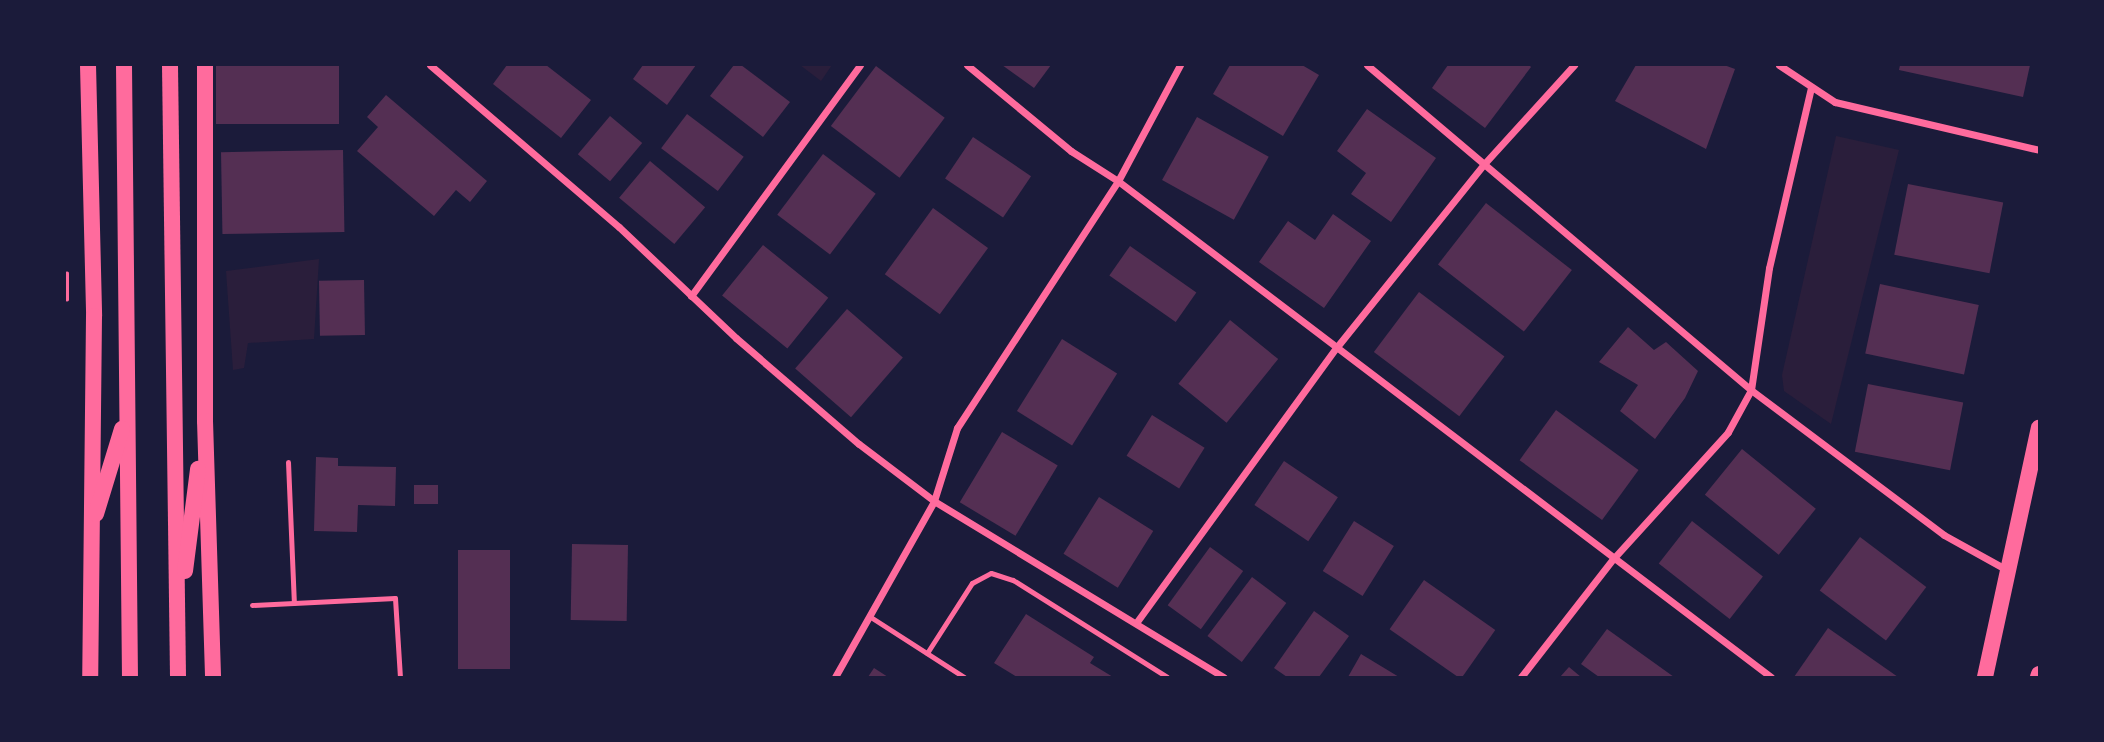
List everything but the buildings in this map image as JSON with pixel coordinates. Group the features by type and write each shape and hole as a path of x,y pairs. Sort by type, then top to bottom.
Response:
{"main road":[{"path":"88,65 94,316 90,677"},
{"path":"124,65 130,677"},
{"path":"170,65 178,677"},
{"path":"205,65 205,421 213,677"},
{"path":"90,533 127,412"},
{"path":"177,627 205,421"},
{"path":"1985,677 2039,428"}],"street":[{"path":"430,65 619,226 691,296 859,444 934,501 1224,677"},
{"path":"691,296 860,65"},
{"path":"967,65 1071,152 1118,181 1771,677"},
{"path":"835,677 934,501 957,428 1118,181 1180,65"},
{"path":"1367,65 1751,390 1944,535 2010,571"},
{"path":"1136,623 1336,348 1483,164 1574,65"},
{"path":"1785,67 1835,102 2039,150"},
{"path":"1521,677 1614,559 1728,432 1751,390 1769,268 1811,87"}],"lane":[{"path":"288,462 294,603"},
{"path":"927,653 972,583 991,573 1013,580 1167,677"},
{"path":"252,605 396,598 400,677"},
{"path":"869,616 964,677"}],"path":[{"path":"67,274 67,300"}],"shaded area":[{"path":"800,65 832,65 821,81"},
{"path":"1836,136 1899,150 1831,424 1784,391 1782,375"},
{"path":"319,259 314,339 248,343 244,368 233,370 226,271"}]}
